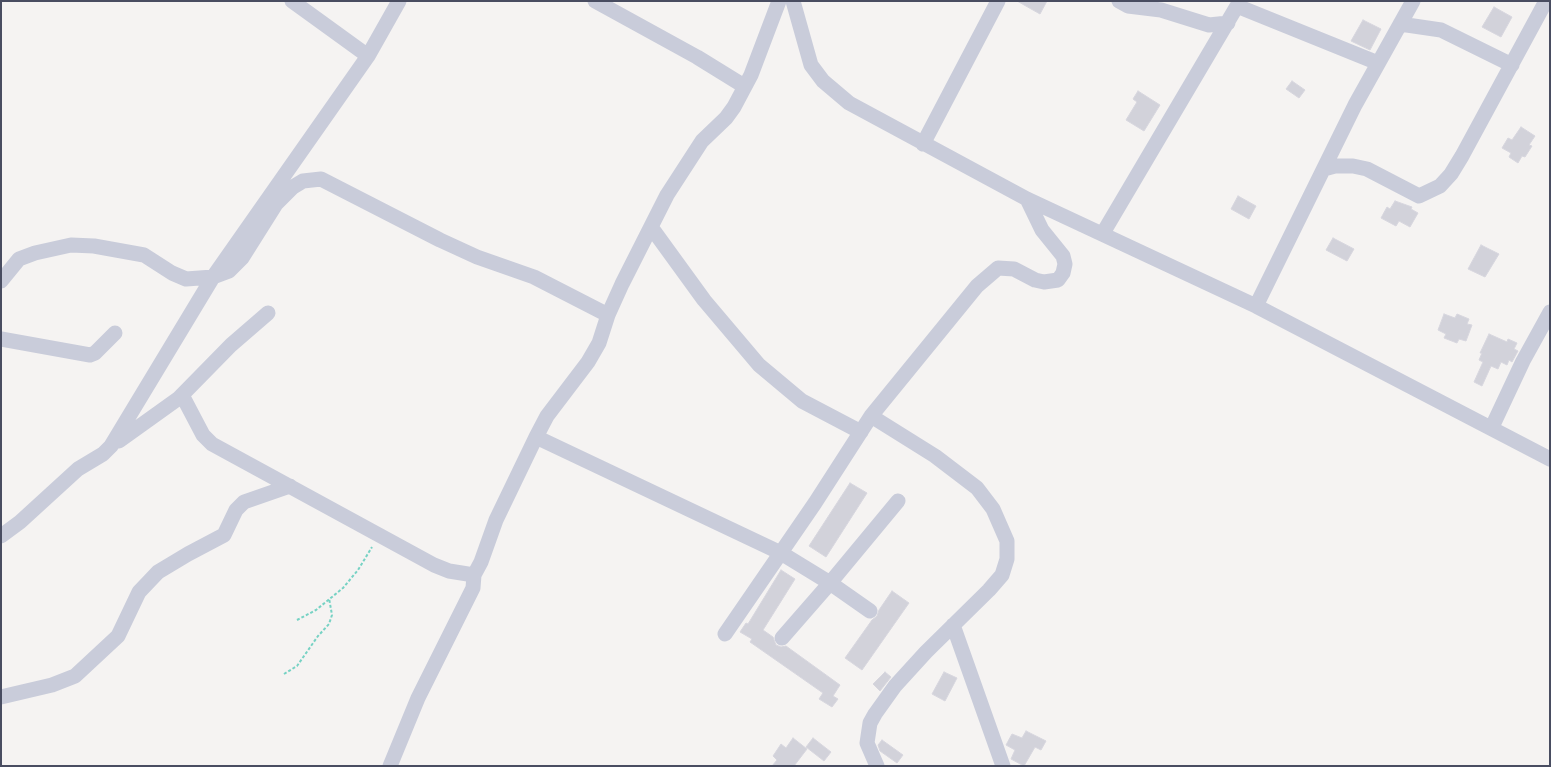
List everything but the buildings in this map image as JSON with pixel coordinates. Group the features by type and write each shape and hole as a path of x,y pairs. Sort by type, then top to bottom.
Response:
{"street":[{"path":"292,1 368,56"},
{"path":"111,446 213,277 368,56 399,1"},
{"path":"595,1 697,57 744,86"},
{"path":"390,766 418,698 473,588 474,575 481,562 496,520 536,438 554,407 588,362 599,343 608,315 667,195 702,141 726,118 751,75 779,1"},
{"path":"793,1 811,65 823,81 849,103 1027,199 1103,233 1256,306 1492,427 1550,459"},
{"path":"923,144 998,1"},
{"path":"1119,1 1128,6 1161,10 1209,24 1228,23"},
{"path":"1256,306 1355,105 1413,1"},
{"path":"1324,169 1335,166 1353,166 1367,169 1419,196 1440,186 1451,174 1462,156 1546,1"},
{"path":"1103,233 1239,4 1378,63"},
{"path":"1400,24 1441,30 1512,65"},
{"path":"1,281 19,259 35,253 71,245 94,246 144,255 172,273 186,279 213,277 229,271 242,258 276,204 293,187 303,181 321,178 440,240 477,257 534,277 608,315"},
{"path":"725,634 781,553 871,416 986,277 998,268 1005,267 1014,269 1035,280 1050,282 1058,280 1063,273 1065,264 1063,256 1042,230 1027,199"},
{"path":"651,227 704,300 759,364 802,401 861,432"},
{"path":"1492,427 1522,361 1550,312"},
{"path":"1,536 20,522 78,469 103,454 111,446 182,395 231,345 268,313"},
{"path":"1,339 90,355 95,353 115,333"},
{"path":"182,395 203,435 212,444 434,565 449,571 474,575"},
{"path":"871,416 935,456 977,488 993,509 1007,541 1007,559 1002,575 895,686 875,714 870,723 867,743 877,766"},
{"path":"536,438 781,553 830,583 870,611"},
{"path":"1,697 52,684 75,676 118,636 139,592 158,572 224,535 236,510 244,502 290,486"},
{"path":"782,638 898,501"},
{"path":"953,625 1003,766"}],"path":[{"path":"297,620 307,616 343,588 358,570 379,536"},
{"path":"284,674 298,666 318,636 329,624 332,615 329,598"}]}
